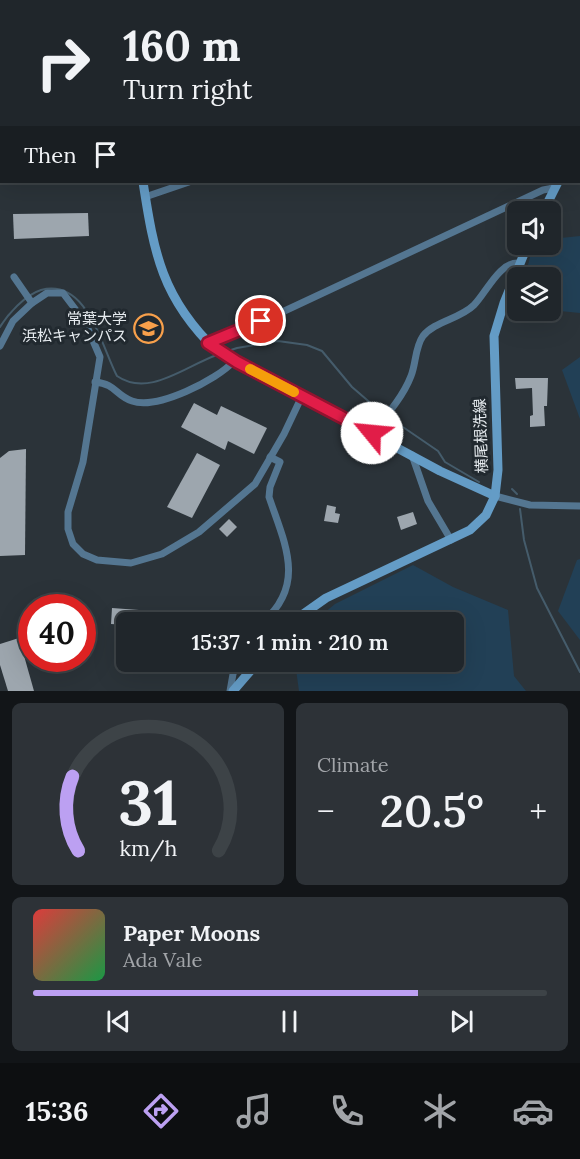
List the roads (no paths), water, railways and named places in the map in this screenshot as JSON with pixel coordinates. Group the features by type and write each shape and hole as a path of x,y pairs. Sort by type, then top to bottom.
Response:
{"main road":[{"path":"143,183 152,238 165,280 186,317 208,343 234,361 495,496"},
{"path":"548,201 555,184"},
{"name":"横尾根洗線","path":"306,612 326,598 470,530 486,514 495,496 498,470 494,336 523,255"},
{"path":"231,691 249,672"}],"street":[{"path":"145,196 186,183"},
{"path":"208,343 278,314 555,184"},
{"path":"372,433 411,377 422,338 431,329 471,308 504,267 519,263"},
{"path":"14,277 31,302"},
{"path":"0,346 13,321 31,302 47,293 63,294 85,322 100,357 83,462 68,512 68,529 73,544 82,554 115,564 147,560 162,554 199,532 255,484 284,434 302,396"},
{"path":"95,382 109,384 133,402 153,403 217,375 234,361"},
{"path":"412,455 428,501 451,540"},
{"path":"270,457 280,462 269,497 288,551 290,577 281,603 272,612"},
{"path":"495,496 530,505 580,506"},
{"path":"231,691 234,672"}],"waterway":[{"path":"0,327 23,300 41,290 57,289 70,294 81,304 98,332 117,376 129,382 142,384 154,382 217,355"},
{"path":"225,352 278,341 307,345 322,351 352,387 381,412 438,451 445,462 479,482"},
{"path":"512,489 517,494"},
{"path":"520,509 524,540 537,588 580,672"}],"place":[{"name":"常葉大学 浜松キャンパス","path":"148,328"}]}
